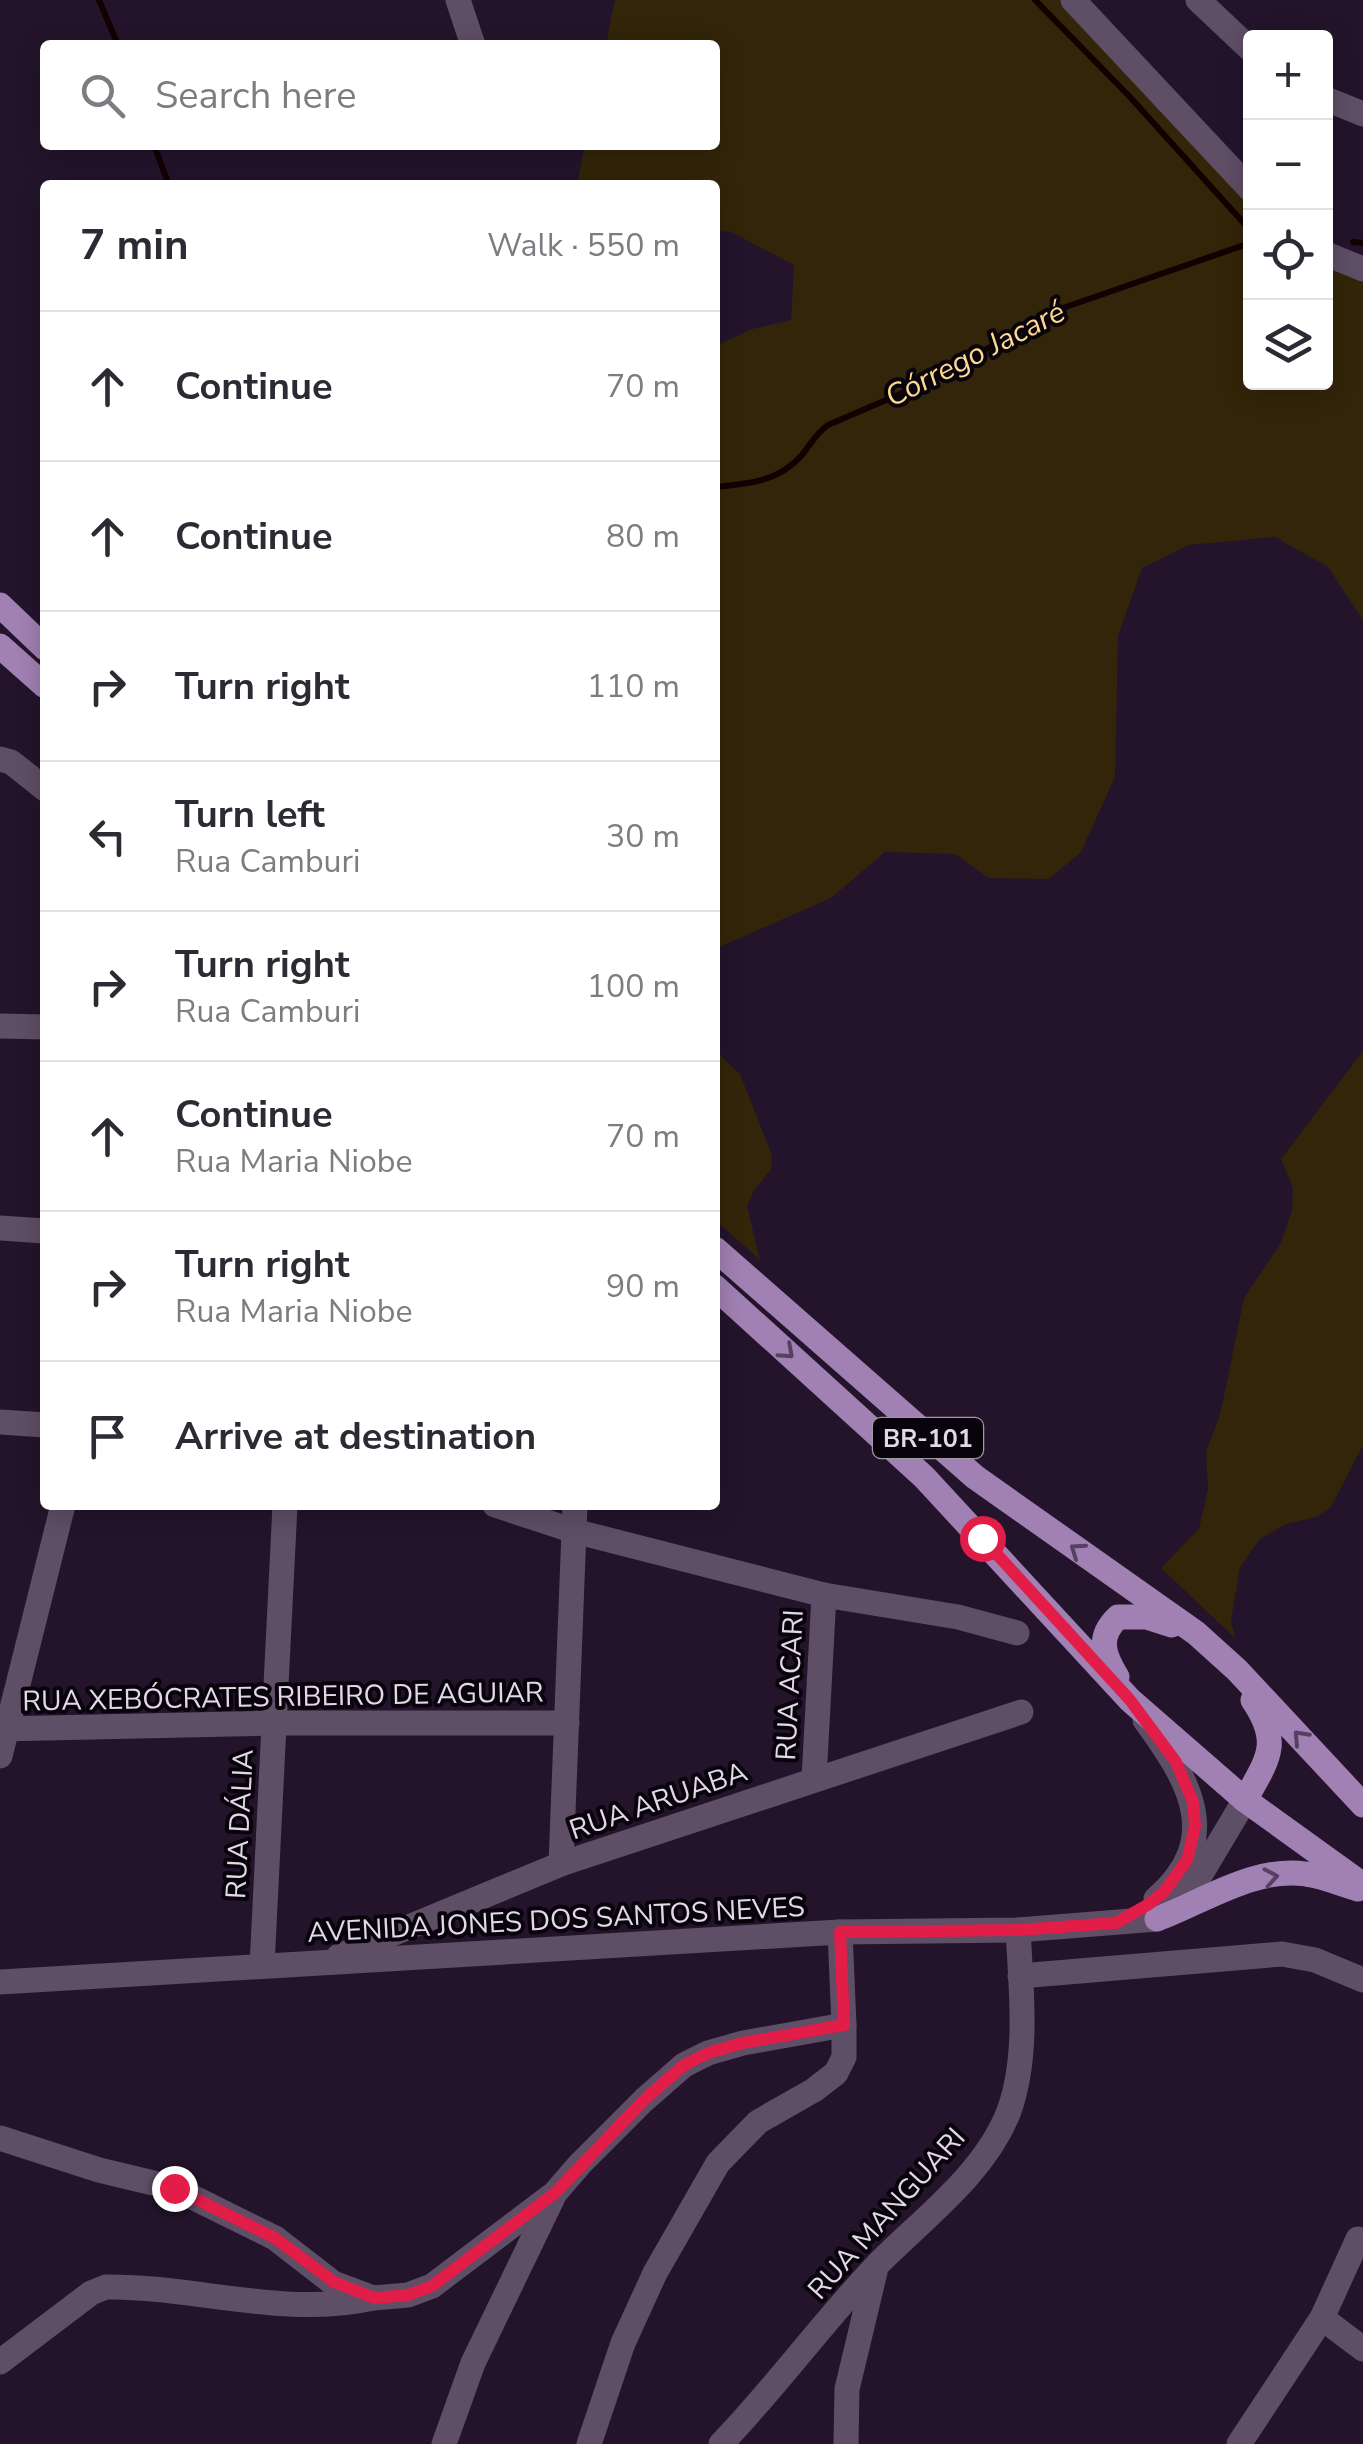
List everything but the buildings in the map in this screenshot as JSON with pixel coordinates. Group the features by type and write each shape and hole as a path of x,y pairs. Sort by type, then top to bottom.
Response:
{"main road":[{"path":"0,605 40,643"},
{"path":"0,646 40,682"},
{"name":"BR-101","path":"720,1253 975,1477 1196,1633 1363,1805"},
{"name":"BR-101","path":"720,1291 924,1477 1130,1700 1245,1800 1363,1888"},
{"path":"1130,1700 1104,1650 1102,1641 1108,1627 1118,1617 1131,1614 1196,1633"},
{"path":"1236,1670 1264,1718 1271,1749 1245,1800"},
{"path":"1157,1919 1250,1880 1274,1874 1305,1873 1363,1888"}],"street":[{"path":"458,0 471,40"},
{"path":"1073,0 1243,181"},
{"path":"1198,0 1243,42"},
{"path":"1333,102 1363,114"},
{"path":"1333,257 1363,268"},
{"path":"0,759 11,762 40,784"},
{"path":"0,1026 40,1026"},
{"path":"0,1228 40,1232"},
{"path":"0,1422 40,1425"},
{"path":"0,1756 63,1510"},
{"name":"RUA DÁLIA","path":"262,1966 284,1510"},
{"path":"526,1510 575,1518 824,1595 958,1616 1017,1633"},
{"path":"562,1864 575,1518"},
{"name":"RUA ACARI","path":"814,1778 824,1595"},
{"name":"AVENIDA JONES DOS SANTOS NEVES","path":"1116,1923 1149,1904 1178,1876 1187,1860 1195,1826 1186,1780 1130,1700"},
{"name":"RUA ARUABA","path":"321,1964 562,1864 1021,1712"},
{"name":"RUA XEBÓCRATES RIBEIRO DE AGUIAR","path":"4,1729 567,1723"},
{"path":"1157,1919 1196,1882 1245,1800"},
{"name":"AVENIDA JONES DOS SANTOS NEVES","path":"0,1982 840,1932 1018,1930 1157,1919"},
{"name":"RUA MANGUARI","path":"721,2444 876,2267 944,2201 988,2148 1008,2113 1020,2068 1018,1930"},
{"path":"589,2444 623,2343 655,2273 718,2163 758,2122 836,2073 844,2057 840,1932"},
{"path":"1020,1976 1282,1954 1315,1960 1363,1980"},
{"path":"0,2362 91,2293 106,2287 275,2304 342,2305 408,2295 432,2286 555,2193 644,2100 684,2065 742,2043 844,2025"},
{"path":"0,2138 99,2170 174,2188 275,2238 334,2282 374,2298"},
{"path":"444,2444 474,2363 555,2193"},
{"path":"1239,2444 1322,2318 1358,2238"},
{"path":"846,2444 847,2389 876,2267"},
{"path":"1322,2318 1363,2349"}],"shaded area":[{"path":"615,0 1062,0 1243,173 1243,390 1333,390 1333,242 1363,259 1363,620 1328,567 1275,537 1189,545 1142,568 1118,636 1115,777 1081,852 1049,879 989,878 955,854 885,852 831,898 720,947 720,344 752,329 791,320 794,265 731,232 720,231 720,180 578,180 584,150 720,150 720,40 607,40"},
{"path":"1363,1051 1363,1445 1331,1507 1260,1539 1240,1567 1231,1621 1235,1638 1161,1568 1199,1529 1208,1489 1206,1452 1220,1415 1244,1298 1281,1243 1292,1210 1293,1188 1281,1159"},
{"path":"720,1055 740,1074 772,1155 771,1170 754,1190 747,1206 760,1260 720,1224"}],"waterway":[{"name":"Córrego Jacaré","path":"99,0 116,40"},
{"path":"1035,0 1130,97 1243,222"},
{"name":"Córrego Jacaré","path":"156,150 167,180"},
{"name":"Córrego Jacaré","path":"1353,242 1363,243"},
{"name":"Córrego Jacaré","path":"720,486 751,483 783,471 828,425 914,388 1063,308 1243,245"}],"route":[{"path":"174,2188 275,2238 334,2282 374,2298 408,2295 432,2286 555,2193 644,2100 684,2065 742,2043 844,2025 840,1932 1018,1930 1116,1923 1164,1892 1178,1876 1192,1844 1193,1802 1186,1780 1130,1700 982,1538"}]}
